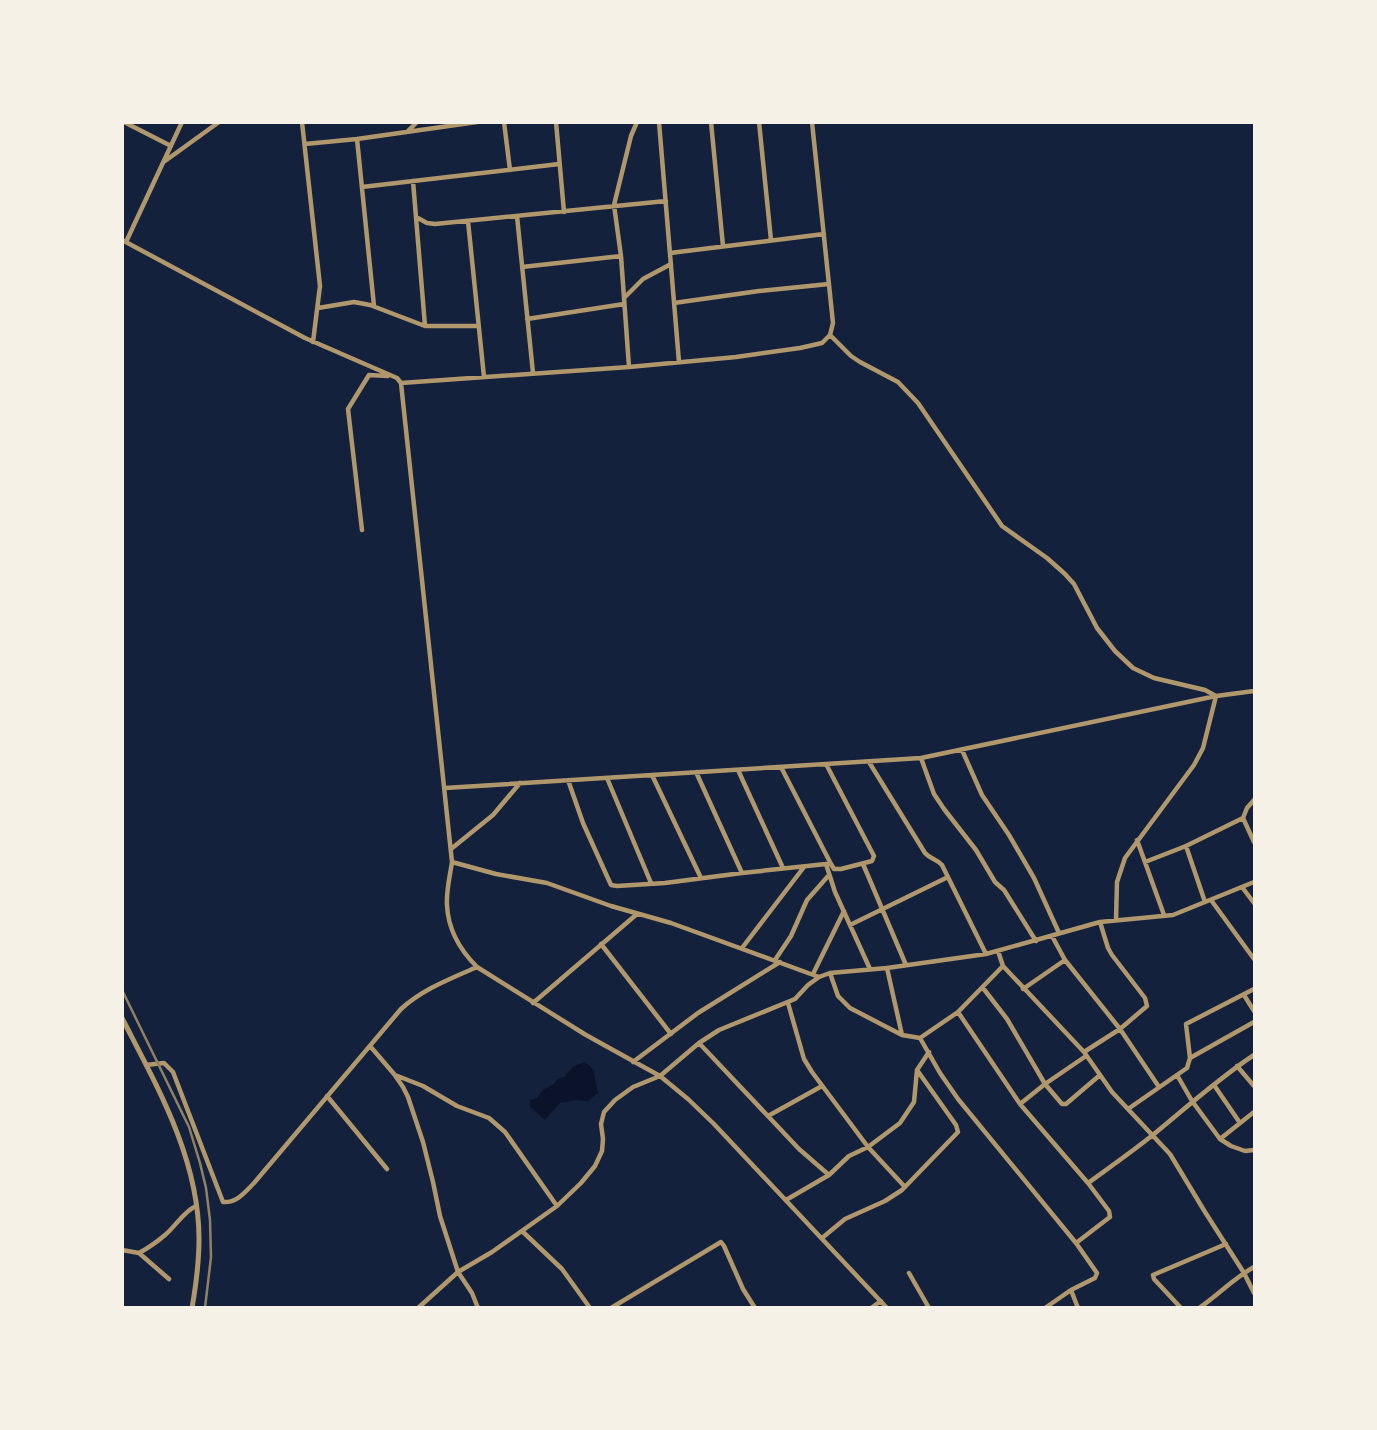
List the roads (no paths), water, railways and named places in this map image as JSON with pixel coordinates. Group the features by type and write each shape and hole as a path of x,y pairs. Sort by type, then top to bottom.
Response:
{"street":[{"path":"124,122 170,146"},
{"path":"182,122 124,241 313,342 393,377 401,383 629,367 736,357 822,343 830,335 833,323 812,122"},
{"path":"164,162 219,122"},
{"path":"302,122 320,286 313,342"},
{"path":"407,132 417,122"},
{"path":"305,144 357,139 477,122"},
{"path":"504,122 510,170"},
{"path":"556,122 564,212"},
{"path":"629,367 621,256 614,205 631,136 637,122"},
{"path":"659,122 679,362"},
{"path":"711,122 723,246"},
{"path":"759,122 771,240"},
{"path":"357,139 374,306"},
{"path":"362,187 559,164"},
{"path":"413,182 425,326"},
{"path":"416,217 427,223 435,224 666,201"},
{"path":"516,216 533,373"},
{"path":"468,221 484,377"},
{"path":"670,253 824,234"},
{"path":"522,267 621,256"},
{"path":"624,298 643,279 671,264"},
{"path":"674,303 759,291 829,284"},
{"path":"318,308 354,302 374,306 425,326 478,326"},
{"path":"527,319 624,304"},
{"path":"830,335 860,362 898,382 918,403 1002,526 1047,558 1065,574 1074,584 1097,628 1115,651 1133,668 1154,678 1205,690 1216,696"},
{"path":"362,530 348,409 369,375 393,377"},
{"path":"401,383 451,849 452,862 447,904 454,936 466,956 477,967 533,1003 660,1076 714,1124 887,1308"},
{"path":"444,788 921,758 1216,696 1254,691"},
{"path":"1116,920 1117,882 1125,858 1194,766 1202,748 1216,696"},
{"path":"962,750 982,795 1009,835 1034,878 1059,933"},
{"path":"921,758 934,794 944,810 976,850 995,882 1004,890 1036,941"},
{"path":"869,762 925,853 928,857 938,861 948,877 986,954"},
{"path":"568,780 583,823 611,885 666,883 828,864 837,870 872,861 874,856 826,764"},
{"path":"781,767 828,864 829,875 870,970"},
{"path":"738,770 783,868"},
{"path":"696,772 742,873"},
{"path":"652,775 702,878"},
{"path":"607,778 651,883"},
{"path":"451,849 493,815 520,783"},
{"path":"1146,862 1186,846 1243,818 1247,808 1254,800"},
{"path":"1243,818 1254,842"},
{"path":"1137,840 1164,915"},
{"path":"1186,846 1205,902"},
{"path":"452,862 496,874 529,878 547,883 611,906 671,923 819,977"},
{"path":"863,864 906,965"},
{"path":"742,948 804,867"},
{"path":"633,1062 720,999 778,961 807,900 829,875"},
{"path":"850,925 948,877"},
{"path":"418,1308 458,1272 492,1252 558,1206 581,1183 595,1166 602,1151 601,1124 604,1112 615,1100 633,1087 660,1076 699,1043 720,1030 795,999 808,985 819,977 830,973 887,968 986,954 1100,922 1173,914 1254,882"},
{"path":"1242,887 1254,903"},
{"path":"1211,900 1254,959"},
{"path":"813,974 844,911"},
{"path":"533,1003 637,914"},
{"path":"1020,1104 1044,1084 1120,1029 1144,1009 1147,1003 1112,955 1100,922"},
{"path":"1052,936 1065,960 1120,1029 1159,1087"},
{"path":"601,944 631,980 671,1034"},
{"path":"998,951 1003,966 1085,1054 1128,1109 1170,1154 1244,1272 1254,1293"},
{"path":"1023,989 1065,960"},
{"path":"830,973 838,996 850,1008 902,1035 920,1038 958,1012 1003,966"},
{"path":"146,1066 164,1063 173,1072 223,1202 229,1202 240,1197 254,1183 400,1009 413,998 477,967"},
{"path":"887,968 902,1035"},
{"path":"983,988 1020,1038 1044,1084 1057,1100 1064,1105 1100,1075"},
{"path":"1128,1109 1187,1068 1190,1058 1186,1024 1254,989"},
{"path":"1244,995 1254,1011"},
{"path":"788,1003 804,1059 868,1147 905,1188"},
{"path":"958,1012 1020,1104 1088,1183 1110,1214 1106,1220 1076,1243"},
{"path":"122,1018 169,1112 186,1158 196,1206 200,1238 192,1308"},
{"path":"1190,1058 1254,1022"},
{"path":"920,1038 958,1099 1076,1243 1097,1273 1095,1278 1071,1290 1045,1308"},
{"path":"699,1043 804,1154 829,1175"},
{"path":"370,1046 404,1087 422,1142 440,1216 458,1272 472,1293 478,1308"},
{"path":"786,1200 829,1175 849,1156 868,1147 893,1130 908,1114 914,1102 917,1070 929,1052"},
{"path":"1088,1183 1152,1135 1237,1066 1254,1055"},
{"path":"1237,1066 1254,1086"},
{"path":"822,1238 845,1219 905,1188 958,1132 956,1125 917,1070"},
{"path":"394,1074 423,1086 457,1106 496,1122 558,1206"},
{"path":"1177,1074 1192,1102 1220,1140 1231,1146 1245,1150 1254,1150"},
{"path":"768,1116 822,1086"},
{"path":"1214,1086 1240,1124"},
{"path":"327,1096 387,1169"},
{"path":"1220,1140 1254,1112"},
{"path":"139,1253 165,1235 189,1209 196,1206"},
{"path":"522,1231 562,1269 590,1308"},
{"path":"611,1308 721,1242 743,1289 755,1308"},
{"path":"1181,1308 1154,1279 1153,1275 1226,1244"},
{"path":"122,1250 139,1253 169,1279"},
{"path":"1199,1308 1244,1272 1254,1267"},
{"path":"909,1273 930,1308"},
{"path":"1071,1290 1078,1308"},
{"path":"872,1308 880,1301"}],"water":[{"path":"585,1062 593,1069 598,1093 588,1101 576,1100 560,1103 545,1120 530,1107 530,1100 537,1098 543,1090 554,1084 557,1079 564,1077 574,1066"}],"railway":[{"path":"122,990 189,1127 200,1163 206,1188 210,1220 211,1257 205,1308"}]}
